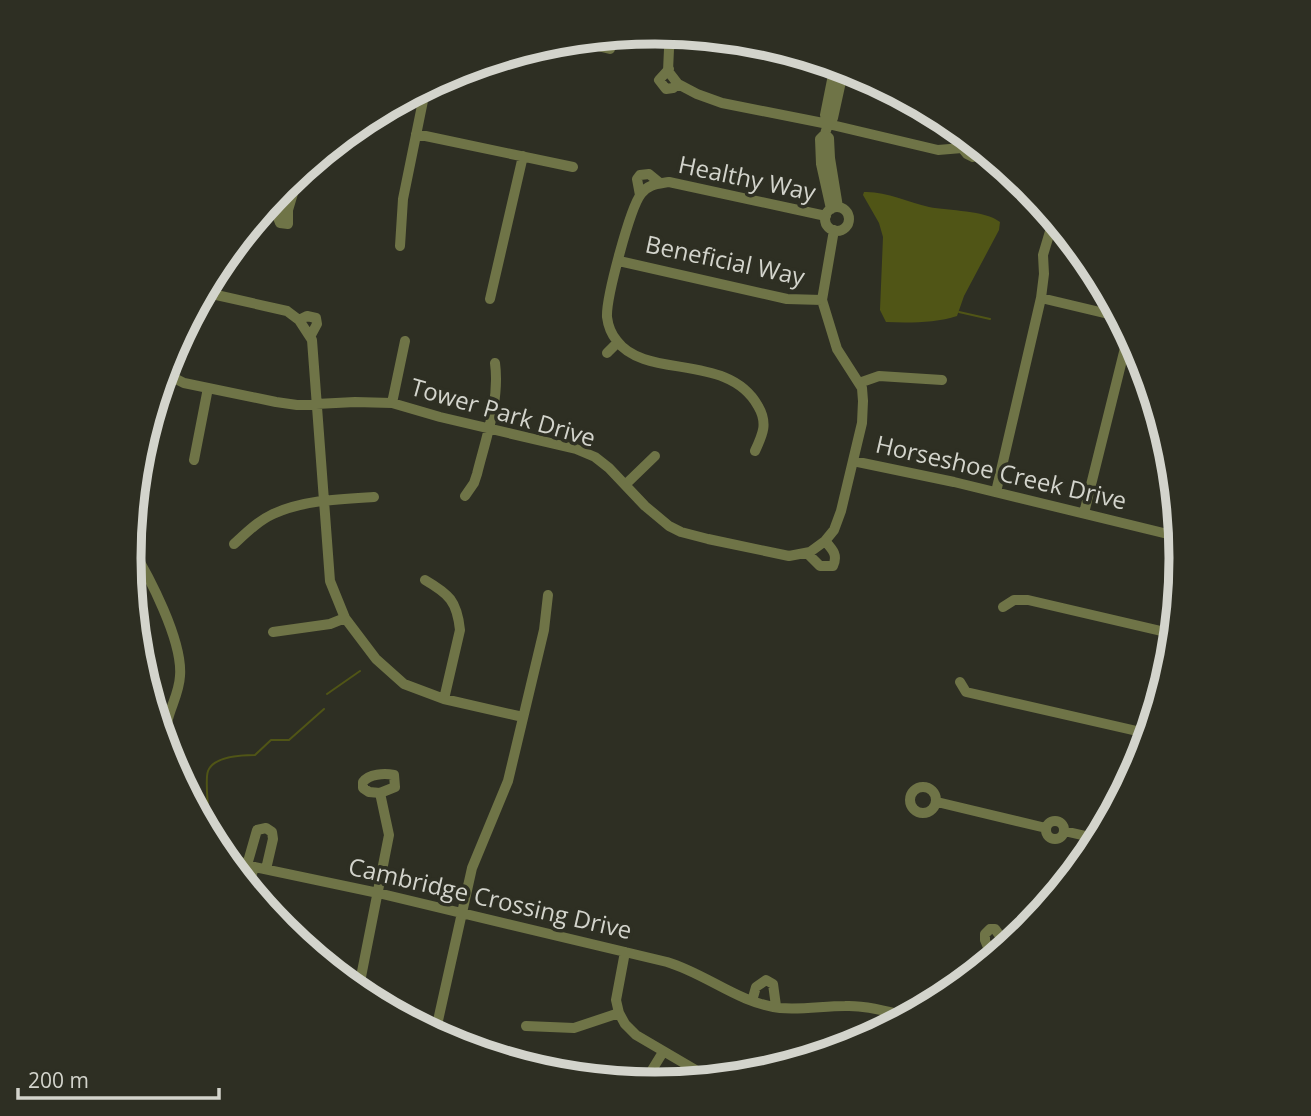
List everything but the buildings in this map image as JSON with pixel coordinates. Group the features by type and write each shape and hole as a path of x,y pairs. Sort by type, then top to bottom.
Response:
{"street":[{"path":"671,44 668,69 672,79 722,103 826,129 938,150 962,148 967,154 976,156"},
{"path":"601,47 610,49"},
{"path":"832,211 848,214 849,221 842,230 834,230 828,226 832,211 829,138 825,115 833,76"},
{"path":"826,129 833,118 842,79"},
{"path":"400,246 402,201 423,100"},
{"path":"416,134 573,167"},
{"path":"490,299 523,156"},
{"name":"Healthy Way","path":"618,342 607,315 627,221 640,195 653,184 669,182 832,211"},
{"path":"273,214 288,210 293,193"},
{"path":"807,553 825,541 838,523 862,412 862,388 837,349 822,300 834,230"},
{"path":"996,492 1041,298 1045,274 1043,256 1051,230"},
{"name":"Beneficial Way","path":"619,261 787,299 822,300"},
{"path":"214,294 288,312 299,320 310,337 330,581 345,618 376,659 404,684 444,699 523,717"},
{"path":"1041,298 1108,314"},
{"path":"392,403 405,341"},
{"path":"607,353 618,342 638,356 721,376 740,385 755,401 765,423 755,451"},
{"path":"1084,513 1125,348"},
{"path":"465,496 477,474 488,428 497,387 495,363"},
{"path":"859,383 880,376 942,380"},
{"name":"Tower Park Drive","path":"174,378 208,388 286,404 392,403 576,449 595,457 626,484 645,506 669,526 681,531 780,555 807,553 820,566 833,566 835,552 825,541"},
{"path":"194,460 208,388"},
{"path":"626,484 655,456"},
{"name":"Horseshoe Creek Drive","path":"853,461 1169,534"},
{"path":"234,544 256,524 273,514 296,506 374,497"},
{"path":"141,568 170,626 177,648 180,675 176,700 166,714"},
{"path":"425,580 450,596 459,622 460,630 444,699"},
{"path":"437,1023 472,868 508,782 544,630 548,595"},
{"path":"1003,607 1014,600 1028,600 1164,632"},
{"path":"273,632 330,624 345,618"},
{"path":"960,682 967,692 1139,731"},
{"path":"357,977 389,835 380,793"},
{"path":"937,802 1046,828 1047,835 1052,838 1060,837 1064,831 1088,836"},
{"path":"249,873 257,830 266,828 272,832 273,839 266,869"},
{"name":"Cambridge Crossing Drive","path":"240,861 250,866 378,893 683,967 732,994 752,1001 776,1006 858,1006 893,1014"},
{"path":"625,952 616,993 619,1013 625,1024 636,1035 696,1070"},
{"path":"752,1001 756,987 766,980 772,984 776,1006"},
{"path":"526,1026 574,1028 619,1013"},
{"path":"651,1072 663,1052"}],"shaded area":[{"path":"864,192 888,195 929,207 976,213 1000,222 999,230 964,296 957,316 931,321 886,322 880,310 883,237"}],"waterway":[{"path":"959,312 990,319"},
{"path":"327,694 360,671"},
{"path":"208,811 207,779 211,766 229,757 255,755 271,740 289,740 324,709"}]}
